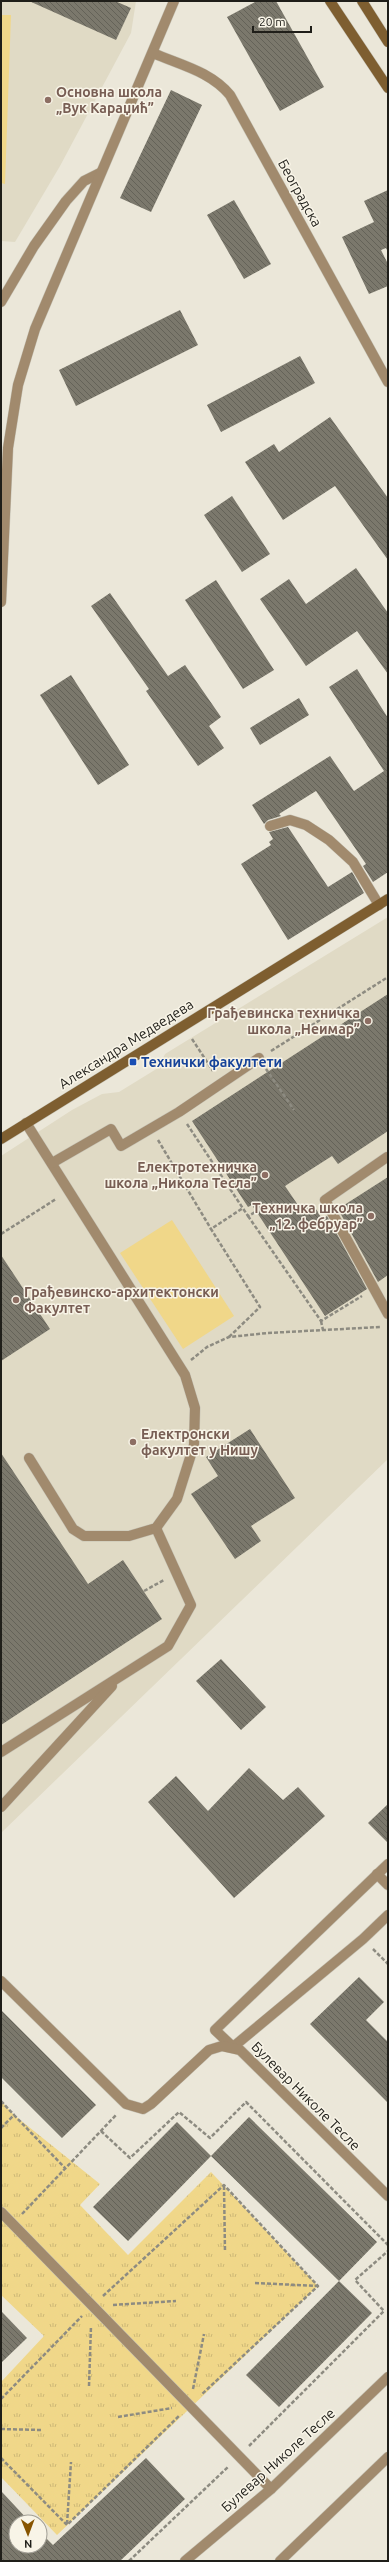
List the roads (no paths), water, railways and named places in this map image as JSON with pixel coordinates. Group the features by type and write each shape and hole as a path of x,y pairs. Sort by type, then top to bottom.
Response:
{"main road":[{"path":"330,1 388,88"},
{"path":"362,1 388,42"},
{"name":"Александра Медведева","path":"1,1138 388,899"}],"street":[{"path":"1,602 8,448 18,385 35,329 174,1"},
{"name":"Београдска","path":"153,53 210,77 221,85 230,95 388,380"},
{"path":"1,302 34,246 66,201 84,180 100,173"},
{"path":"270,826 290,820 306,825 330,840 353,862 379,905"},
{"path":"52,1163 111,1129 121,1146 178,1112 259,1058"},
{"path":"26,1123 70,1190 186,1375 195,1408 194,1445 177,1499 156,1528 129,1536 84,1536 73,1529 29,1458"},
{"path":"387,1157 325,1200 388,1314"},
{"path":"1,1752 168,1646 191,1605 156,1528"},
{"path":"1,1807 122,1675"},
{"path":"388,1864 215,2030 233,2047 363,1939 388,1915"},
{"path":"377,1874 388,1885"},
{"name":"Булевар Николе Тесле","path":"1,1981 126,2104 143,2109 210,2050 222,2046 233,2047 245,2052 388,2196"},
{"path":"1,2212 271,2489"},
{"name":"Булевар Николе Тесле","path":"185,2561 271,2489 388,2377"},
{"path":"280,2561 388,2456"}],"place":[{"name":"Основна школа „Вук Караџић”","path":"48,100"},
{"name":"Грађевинска техничка школа „Неимар”","path":"368,1021"},
{"name":"Технички факултети","path":"133,1062"},
{"name":"Електротехничка школа „Никола Тесла”","path":"265,1175"},
{"name":"Техничка школа „12. фебруар”","path":"371,1216"},
{"name":"Грађевинско-архитектонски Факултет","path":"16,1300"},
{"name":"Електронски факултет у Нишу","path":"133,1442"}]}
